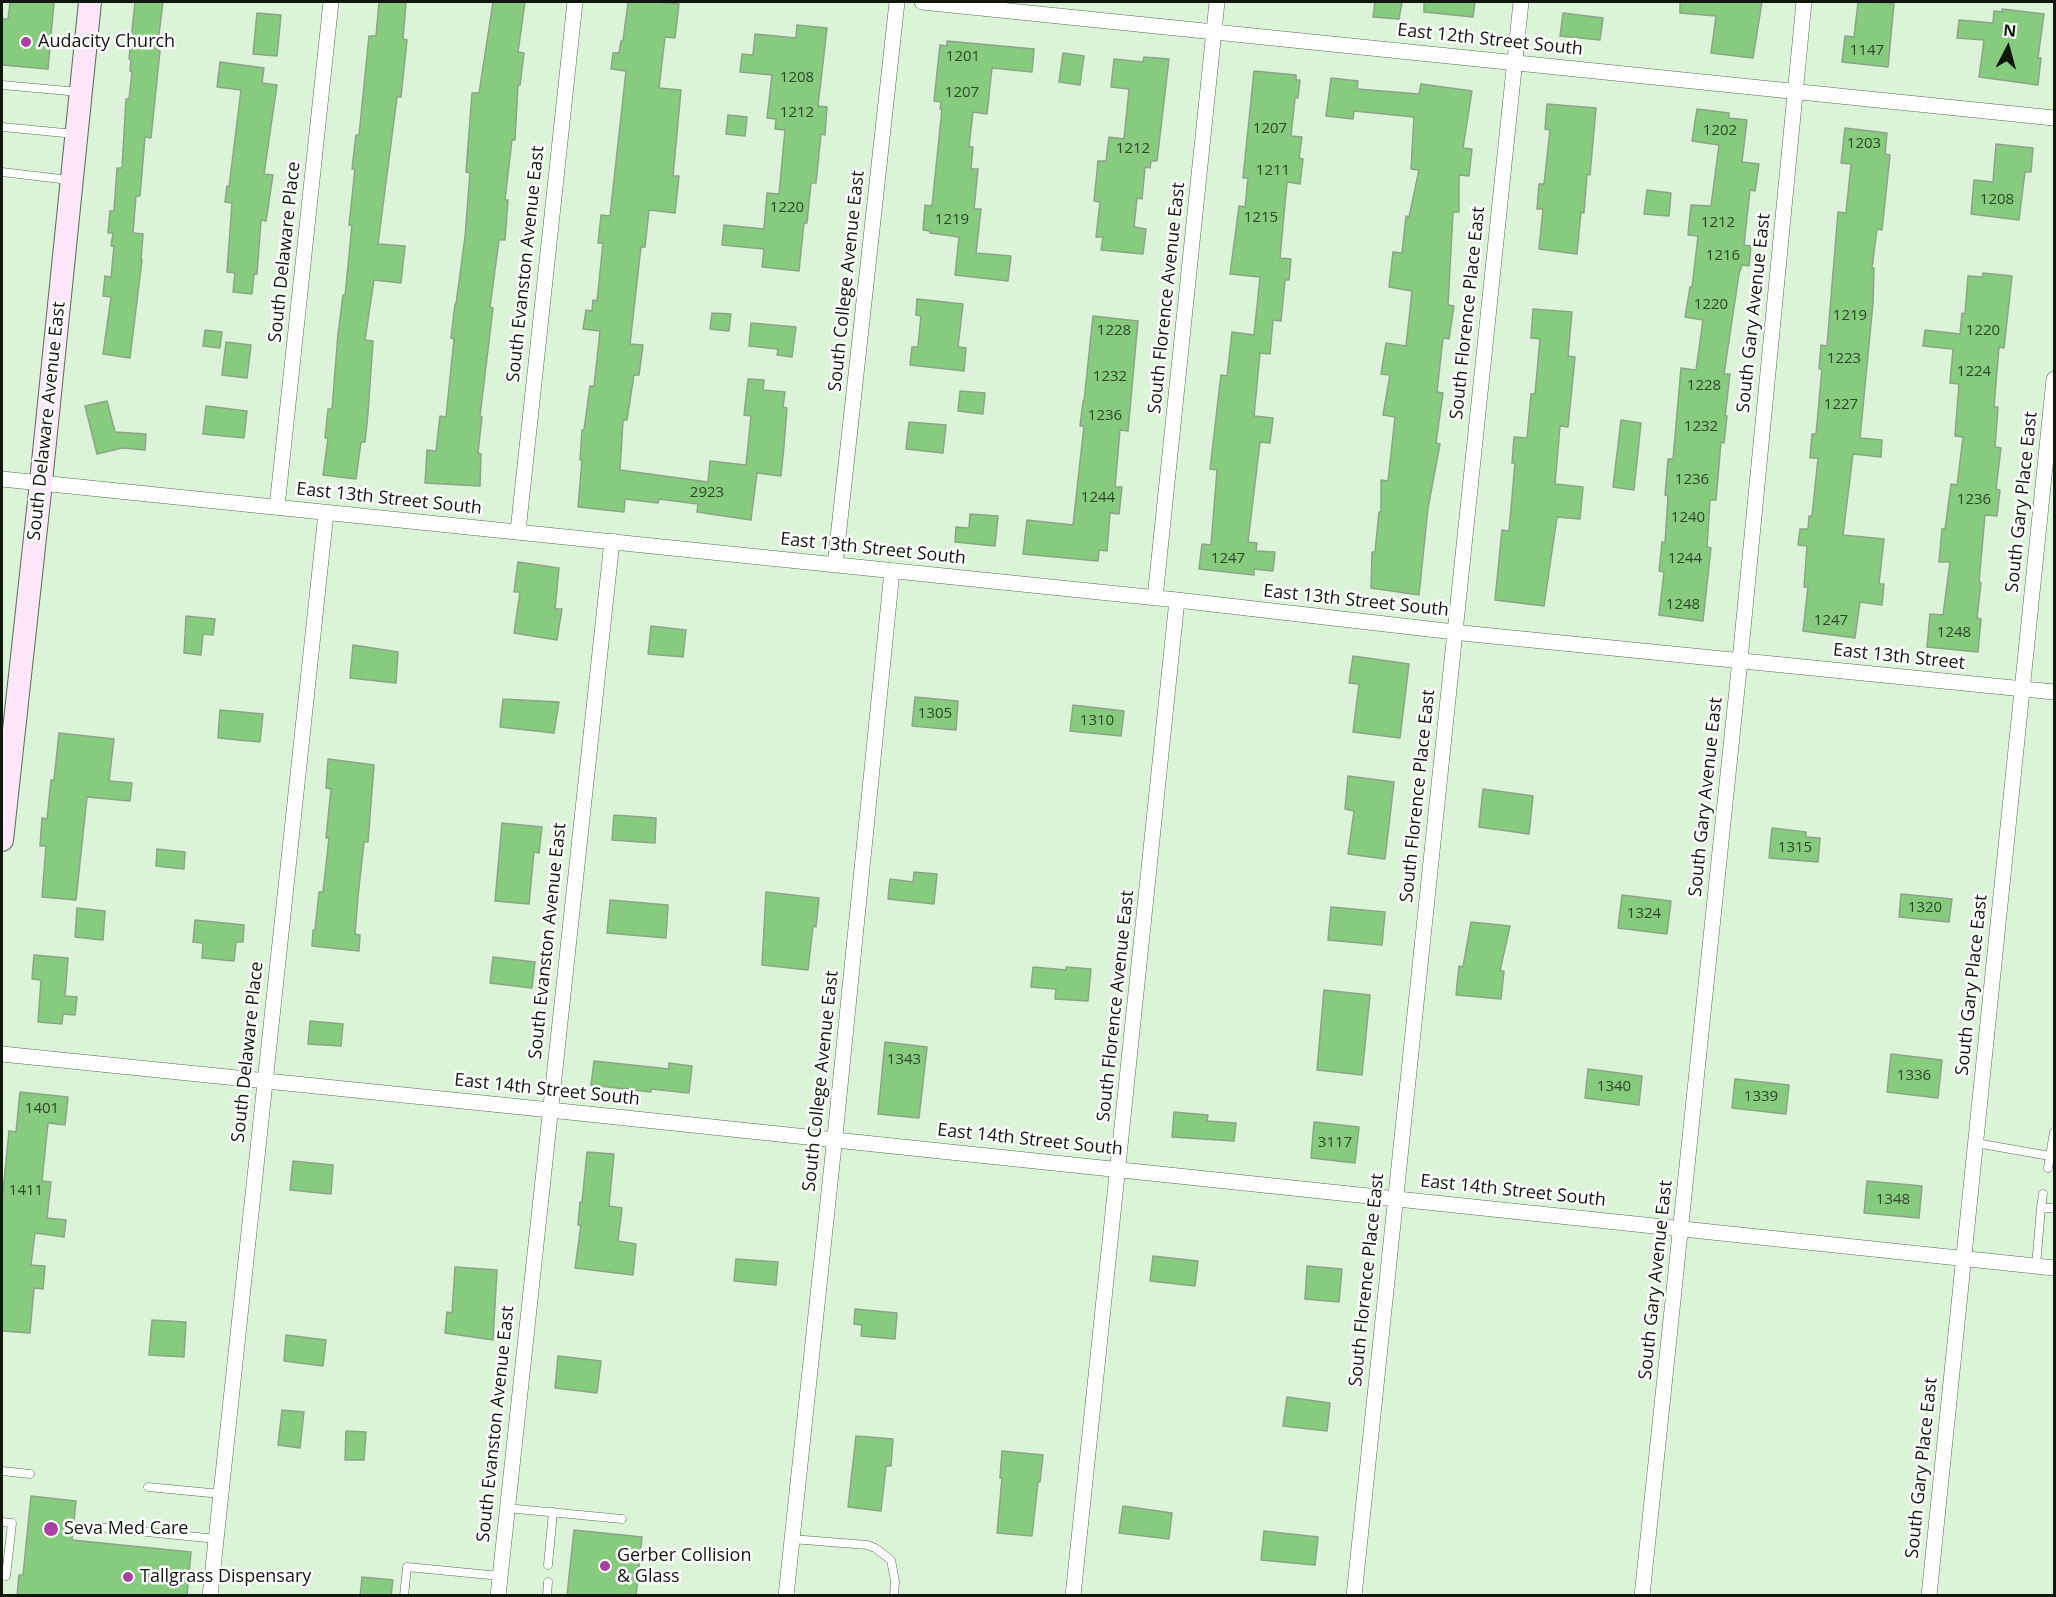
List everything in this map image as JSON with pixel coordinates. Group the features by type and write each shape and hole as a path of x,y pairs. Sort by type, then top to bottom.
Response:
{"main road":[{"name":"South Delaware Avenue East","path":"2,840 5,767 41,482 90,2"}],"street":[{"name":"South Delaware Place","path":"277,507 331,2"},
{"name":"South Evanston Avenue East","path":"518,531 575,2"},
{"name":"South College Avenue East","path":"835,565 897,2"},
{"name":"East 12th Street South","path":"922,2 2055,118"},
{"name":"South Florence Avenue East","path":"1155,598 1217,2"},
{"name":"South Florence Place East","path":"1354,1596 1521,2"},
{"name":"South Gary Avenue East","path":"1642,1596 1740,660 1804,2"},
{"name":"South Gary Place East","path":"1929,1596 2055,379"},
{"name":"East 13th Street South","path":"2,479 1740,660"},
{"name":"South Delaware Place","path":"210,1596 326,513"},
{"name":"South Evanston Avenue East","path":"498,1596 612,541"},
{"name":"South College Avenue East","path":"786,1596 892,571"},
{"name":"South Florence Avenue East","path":"1073,1596 1177,600"},
{"name":"East 13th Street","path":"1740,660 2055,692"},
{"name":"East 14th Street South","path":"2,1054 835,1139 2055,1268"}],"lane":[{"path":"2,85 81,93"},
{"path":"2,127 76,135"},
{"path":"2,172 72,180"},
{"path":"2048,1168 2055,1132"},
{"path":"1976,1143 2052,1156"},
{"path":"2036,1266 2043,1194"},
{"path":"2041,1208 2055,1208"},
{"path":"2,1471 30,1474"},
{"path":"148,1487 222,1494"},
{"path":"506,1508 621,1519"},
{"path":"548,1565 553,1512"},
{"path":"2,1522 12,1523 6,1576 2,1575"},
{"path":"97,1527 217,1539"},
{"path":"792,1539 867,1545 875,1548 891,1560 895,1581 894,1596"},
{"path":"404,1596 406,1567 500,1576"},
{"path":"547,1596 548,1582"}],"building":[{"name":"Audacity Church","path":"10,2 54,2 48,69 2,65 2,19 8,19"},
{"path":"135,2 163,2 151,138 145,137 140,196 136,196 133,233 143,234 130,358 103,354 111,297 103,296 105,276 111,277 114,246 111,246 113,233 108,233 110,211 114,211 117,168 122,168 126,99 129,99 132,72 130,71 131,59 129,59"},
{"path":"379,2 406,2 403,39 407,40 401,97 397,97 378,244 405,246 401,283 374,280 365,340 373,341 368,413 365,442 361,442 356,479 323,475 328,438 325,438 328,409 332,409 338,334 343,295 345,296 352,225 349,225 356,135 359,135 369,36 376,36"},
{"path":"493,2 525,2 518,52 524,53 520,85 518,85 515,140 512,140 505,200 508,200 505,240 499,240 490,307 493,308 480,416 482,417 478,453 481,454 480,486 425,483 427,450 436,451 440,416 446,417 454,339 451,338 465,237 470,173 466,172 472,93 479,93"},
{"path":"628,2 679,4 675,38 665,37 659,88 681,90 673,176 679,176 675,213 649,210 645,247 641,247 630,344 643,345 639,375 634,375 627,420 623,420 620,470 708,482 710,461 746,465 751,416 744,415 748,379 764,380 763,390 785,392 783,407 787,408 784,446 781,476 757,473 751,520 697,512 698,504 659,499 658,503 625,499 624,512 578,507 582,430 584,430 590,386 594,386 600,331 583,329 586,310 592,311 593,300 597,301 603,243 598,243 601,215 610,216 626,71 611,69 613,53 619,53 621,41 623,41"},
{"path":"1375,2 1402,2 1399,19 1373,17"},
{"path":"1424,2 1475,2 1473,17 1424,12"},
{"path":"1680,2 1762,2 1753,58 1711,53 1716,16 1680,13"},
{"path":"1858,2 1894,3 1888,67 1842,62 1845,36 1854,37"},
{"path":"2002,9 2044,14 2038,58 2041,58 2038,85 1979,77 1984,40 1957,38 1959,20 1993,23 1994,11 2002,12"},
{"path":"257,13 281,15 277,56 253,54"},
{"path":"1563,13 1603,18 1600,40 1560,36"},
{"path":"797,25 827,28 818,106 827,107 825,135 821,134 816,183 811,183 799,271 762,267 764,249 722,245 724,225 764,229 767,193 779,194 785,130 775,129 776,119 767,118 772,75 740,72 742,54 753,55 755,34 796,38"},
{"path":"947,41 1034,49 1032,72 992,68 987,114 973,112 969,147 973,147 971,169 978,169 974,209 981,209 976,253 1011,256 1008,281 955,275 959,237 923,230 925,205 932,206 942,109 940,109 941,102 934,101 940,45 947,46"},
{"path":"1063,53 1084,56 1080,85 1059,82"},
{"path":"1144,57 1169,59 1157,161 1151,161 1150,168 1145,167 1142,199 1137,198 1134,227 1146,229 1143,254 1101,250 1103,237 1096,237 1100,202 1094,201 1098,161 1106,161 1109,137 1124,139 1129,89 1111,87 1114,59 1143,62"},
{"path":"220,62 264,68 262,83 277,85 264,174 273,175 266,221 261,220 257,274 254,274 252,294 233,292 235,273 227,272 232,203 225,202 227,186 229,187 241,90 217,87"},
{"path":"1254,71 1296,75 1296,80 1300,80 1298,98 1295,98 1291,136 1302,137 1299,158 1303,159 1300,184 1287,182 1280,258 1291,259 1289,280 1285,280 1281,321 1273,320 1270,354 1260,353 1254,416 1273,418 1270,443 1260,442 1248,542 1257,543 1256,551 1275,552 1273,571 1254,569 1254,575 1199,569 1202,544 1211,545 1217,470 1210,469 1221,375 1227,376 1232,332 1254,335 1260,277 1230,274 1239,206 1245,207 1248,178 1243,178"},
{"path":"1331,78 1358,81 1357,89 1419,94 1421,84 1472,91 1463,148 1472,149 1469,176 1459,175 1459,212 1453,212 1448,305 1454,306 1449,339 1443,338 1437,392 1443,393 1436,443 1440,444 1428,508 1419,595 1371,588 1372,552 1375,552 1379,512 1381,512 1381,480 1388,481 1395,417 1383,415 1390,375 1381,374 1386,343 1406,346 1412,291 1389,287 1393,252 1402,253 1406,216 1409,217 1419,170 1411,169 1414,117 1354,111 1353,119 1326,116"},
{"path":"1547,104 1596,108 1590,175 1587,174 1584,213 1581,212 1577,254 1539,249 1543,209 1537,209 1539,184 1544,184 1550,130 1545,129"},
{"path":"1697,109 1729,113 1729,118 1747,120 1742,162 1759,164 1755,191 1750,190 1744,245 1751,246 1749,266 1742,265 1739,274 1724,374 1730,374 1725,416 1727,416 1724,443 1721,442 1716,500 1710,500 1707,547 1711,548 1703,621 1659,615 1664,572 1659,571 1662,542 1665,543 1668,459 1673,459 1681,368 1696,370 1703,320 1685,317 1690,287 1692,287 1698,236 1688,235 1691,205 1711,206 1719,145 1692,141"},
{"path":"728,115 747,117 745,136 726,134"},
{"path":"1845,128 1887,133 1885,154 1890,155 1882,230 1877,229 1872,268 1874,268 1873,303 1860,438 1882,440 1881,457 1853,454 1843,535 1884,539 1879,584 1884,584 1882,605 1860,602 1855,638 1803,631 1808,587 1804,587 1807,546 1798,545 1800,529 1808,529 1809,516 1812,516 1818,458 1810,458 1812,434 1816,434 1822,369 1819,369 1821,345 1827,346 1838,212 1846,213 1851,164 1841,163"},
{"path":"1996,144 2033,148 2031,172 2025,172 2019,220 1971,214 1974,180 1993,182"},
{"path":"1647,190 1671,193 1669,216 1644,214"},
{"path":"1983,273 2012,276 2004,348 1999,347 1994,407 1998,407 1995,447 2001,448 1996,489 2000,490 1997,516 1985,515 1977,618 1981,619 1978,652 1927,647 1930,614 1943,615 1950,562 1939,562 1942,529 1945,529 1951,484 1957,485 1963,437 1955,436 1959,384 1950,383 1953,349 1923,346 1925,330 1960,334 1962,313 1965,314 1968,276 1982,277"},
{"path":"917,299 963,304 958,347 966,348 964,371 910,365 912,347 918,347 921,316 916,315"},
{"path":"1533,309 1572,312 1568,356 1575,357 1568,427 1560,426 1555,484 1583,487 1580,519 1557,517 1544,606 1495,600 1502,530 1509,531 1515,463 1512,463 1514,437 1527,438 1531,394 1535,394 1540,339 1531,338"},
{"path":"712,313 731,314 729,331 710,329"},
{"path":"1093,316 1138,321 1128,431 1120,430 1115,487 1122,487 1119,514 1110,513 1107,551 1099,550 1098,561 1023,554 1027,520 1073,525 1084,426 1080,426"},
{"path":"751,323 796,327 792,357 777,355 778,349 749,346"},
{"path":"205,330 222,332 220,348 203,346"},
{"path":"226,342 251,345 247,378 222,375"},
{"path":"960,391 985,393 983,414 958,411"},
{"path":"107,401 115,432 146,434 145,450 122,448 97,454 85,406"},
{"path":"206,406 247,411 244,438 203,434"},
{"path":"1621,420 1641,423 1634,490 1613,487"},
{"path":"909,422 946,425 943,453 906,449"},
{"path":"970,514 998,516 995,546 955,542 956,527 969,528"},
{"path":"518,562 559,568 555,609 562,609 557,640 514,633 520,592 514,592"},
{"path":"186,616 215,619 213,635 203,634 201,655 184,653"},
{"path":"651,626 686,630 683,657 648,654"},
{"path":"353,645 398,652 396,683 350,678"},
{"path":"1353,656 1409,664 1400,738 1353,732 1359,684 1349,683"},
{"path":"915,697 958,701 956,730 912,726"},
{"path":"503,699 559,702 554,733 500,727"},
{"path":"1073,705 1124,711 1121,736 1070,731"},
{"path":"220,710 263,714 260,742 218,738"},
{"path":"59,733 114,739 109,781 132,783 130,801 87,797 76,900 42,897 46,846 40,846 42,818 47,819"},
{"path":"328,759 374,765 368,842 364,842 358,896 355,934 360,935 359,951 312,946 319,892 323,892 329,838 326,838 331,789 326,788"},
{"path":"1348,776 1394,782 1385,859 1348,854 1354,811 1345,809"},
{"path":"1483,789 1533,796 1529,834 1479,827"},
{"path":"614,815 656,818 655,843 612,840"},
{"path":"502,823 542,827 539,853 534,852 529,904 495,901"},
{"path":"1772,828 1806,832 1806,837 1820,838 1818,862 1769,858"},
{"path":"157,849 185,852 184,869 156,866"},
{"path":"914,872 937,874 934,904 888,899 890,879 913,882"},
{"path":"766,892 819,898 808,970 762,965"},
{"path":"1901,894 1952,899 1949,922 1899,917"},
{"path":"1622,895 1671,901 1667,934 1618,928"},
{"path":"610,900 668,905 666,938 607,933"},
{"path":"1331,907 1385,912 1382,945 1328,940"},
{"path":"77,908 105,911 103,940 75,937"},
{"path":"195,920 244,925 243,942 236,942 234,961 202,958 203,943 193,942"},
{"path":"1471,922 1510,926 1500,971 1504,971 1501,999 1456,995 1459,966 1463,967"},
{"path":"34,955 68,958 65,996 77,997 75,1015 63,1014 62,1024 38,1022 41,980 32,979"},
{"path":"493,957 535,962 532,988 490,983"},
{"path":"1033,967 1066,970 1066,967 1091,969 1088,1001 1055,999 1056,989 1031,987"},
{"path":"1324,990 1370,995 1362,1075 1317,1070"},
{"path":"310,1021 343,1024 341,1046 308,1044"},
{"path":"885,1042 927,1047 919,1118 878,1114"},
{"path":"1891,1054 1942,1060 1938,1098 1887,1092"},
{"path":"594,1061 669,1069 669,1063 692,1066 689,1093 651,1089 651,1092 591,1085"},
{"path":"1588,1069 1642,1076 1639,1105 1585,1098"},
{"path":"1735,1079 1789,1085 1786,1114 1732,1108"},
{"path":"20,1092 68,1097 65,1125 48,1123 42,1181 51,1182 47,1218 66,1220 64,1237 35,1233 31,1265 45,1266 43,1289 34,1288 30,1333 2,1331 2,1202 9,1131 16,1132"},
{"path":"1174,1112 1208,1115 1207,1121 1236,1123 1234,1141 1172,1137"},
{"path":"1314,1122 1359,1127 1355,1163 1311,1158"},
{"path":"587,1152 614,1154 609,1206 622,1208 618,1241 636,1244 633,1275 575,1268 581,1225 578,1225 580,1202 582,1203"},
{"path":"293,1161 333,1165 331,1194 290,1190"},
{"path":"1867,1181 1922,1186 1919,1218 1864,1213"},
{"path":"1153,1256 1198,1261 1195,1286 1150,1281"},
{"path":"736,1259 778,1262 776,1285 734,1281"},
{"path":"1307,1266 1342,1269 1339,1302 1305,1299"},
{"path":"455,1267 497,1270 493,1340 445,1333 447,1312 452,1313"},
{"path":"855,1309 897,1313 895,1339 861,1336 862,1325 854,1324"},
{"path":"152,1320 186,1322 184,1357 149,1355"},
{"path":"286,1335 326,1340 323,1366 284,1361"},
{"path":"558,1356 601,1361 597,1393 555,1388"},
{"path":"1287,1397 1330,1403 1327,1431 1283,1426"},
{"path":"282,1410 304,1412 300,1448 278,1445"},
{"path":"346,1431 366,1432 364,1460 345,1460"},
{"path":"856,1436 893,1439 891,1466 886,1466 881,1511 848,1507"},
{"path":"1002,1451 1043,1455 1032,1536 997,1533"},
{"path":"31,1496 76,1501 72,1540 191,1552 187,1596 17,1596 19,1575 23,1575"},
{"path":"1123,1506 1172,1513 1169,1539 1119,1533"},
{"name":"Gerber Collision & Glass","path":"574,1530 642,1537 636,1596 567,1596"},
{"path":"1264,1531 1318,1537 1315,1565 1261,1560"},
{"path":"362,1577 393,1580 391,1596 360,1596"}],"place":[{"name":"Audacity Church","path":"26,42"},
{"name":"Seva Med Care","path":"51,1529"},
{"name":"Gerber Collision & Glass","path":"605,1566"},
{"name":"Tallgrass Dispensary","path":"128,1577"}]}
